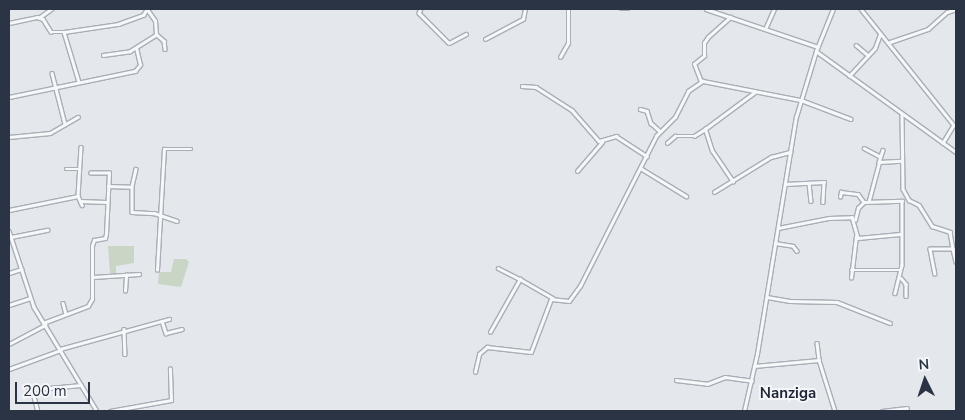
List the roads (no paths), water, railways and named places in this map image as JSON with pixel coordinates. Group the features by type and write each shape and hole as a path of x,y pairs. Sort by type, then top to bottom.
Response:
{"street":[{"path":"9,23 40,17 51,9"},
{"path":"420,9 419,13 449,43 466,34"},
{"path":"485,39 523,19 525,9"},
{"path":"560,57 568,43 568,9"},
{"path":"621,9 628,9"},
{"path":"706,9 730,18 766,27 818,47"},
{"path":"766,27 774,9"},
{"path":"744,411 752,382 790,152 801,100 816,51 833,9"},
{"path":"861,9 880,34 890,42 954,125 942,143"},
{"path":"890,42 928,30 947,12 956,9"},
{"path":"40,17 51,32 64,32 118,24 147,10 155,21 156,34 164,41 165,49"},
{"path":"701,82 694,64 704,56 704,43 708,37 730,18"},
{"path":"64,32 79,82"},
{"path":"103,55 136,48 156,34"},
{"path":"849,76 868,55 880,34"},
{"path":"856,46 868,55"},
{"path":"9,97 58,88 139,69 136,48"},
{"path":"816,51 902,115 956,152"},
{"path":"52,74 58,88 65,124"},
{"path":"498,268 553,298 564,303 569,301 580,286 660,131 675,117 688,91 701,82 730,85 755,92 801,100 851,119"},
{"path":"522,86 536,87 572,110 602,142"},
{"path":"667,143 675,136 694,136 755,92"},
{"path":"640,108 647,111 650,123 660,131"},
{"path":"895,293 901,278 902,115"},
{"path":"9,137 50,133 78,117"},
{"path":"705,129 712,150 732,182"},
{"path":"577,171 602,142 616,136 647,156"},
{"path":"81,147 81,165 78,169 78,196 81,203 106,202"},
{"path":"157,270 164,149 191,148"},
{"path":"864,148 879,156"},
{"path":"778,228 856,215 866,202 879,162 879,156 883,150"},
{"path":"714,192 771,157 790,152"},
{"path":"879,162 901,161"},
{"path":"66,169 78,169"},
{"path":"136,169 132,187 132,212 160,215 178,221"},
{"path":"642,169 686,196"},
{"path":"9,344 44,324 90,303 93,276 92,246 94,240 105,238 109,173 91,173"},
{"path":"785,184 824,182 823,202"},
{"path":"809,183 811,201"},
{"path":"108,186 132,187"},
{"path":"903,189 909,200 919,205 932,226 950,232 956,262"},
{"path":"840,198 841,192 858,194 866,202 902,201"},
{"path":"9,210 78,196"},
{"path":"851,278 856,236 856,215"},
{"path":"852,217 855,220"},
{"path":"11,237 47,230"},
{"path":"9,231 30,298 96,411"},
{"path":"856,236 880,238 900,234"},
{"path":"776,243 793,246 797,251"},
{"path":"935,274 930,250 953,249"},
{"path":"9,273 21,269"},
{"path":"851,270 901,270"},
{"path":"93,276 139,274"},
{"path":"126,275 126,291"},
{"path":"901,278 906,284 906,296"},
{"path":"490,332 520,279"},
{"path":"766,297 790,301 837,302 890,323"},
{"path":"9,305 30,298"},
{"path":"475,372 479,354 487,347 531,352 553,298"},
{"path":"63,303 66,314"},
{"path":"9,368 124,329 168,319"},
{"path":"162,321 166,333 182,329"},
{"path":"124,329 125,354"},
{"path":"818,344 819,360 835,411"},
{"path":"754,366 819,360"},
{"path":"110,411 171,400 170,369"},
{"path":"676,380 707,384 725,377 752,382"},
{"path":"28,390 82,385"},
{"path":"32,389 37,411"},
{"path":"883,411 907,408"}],"district":[{"name":"Nanziga","path":"788,394"}]}
